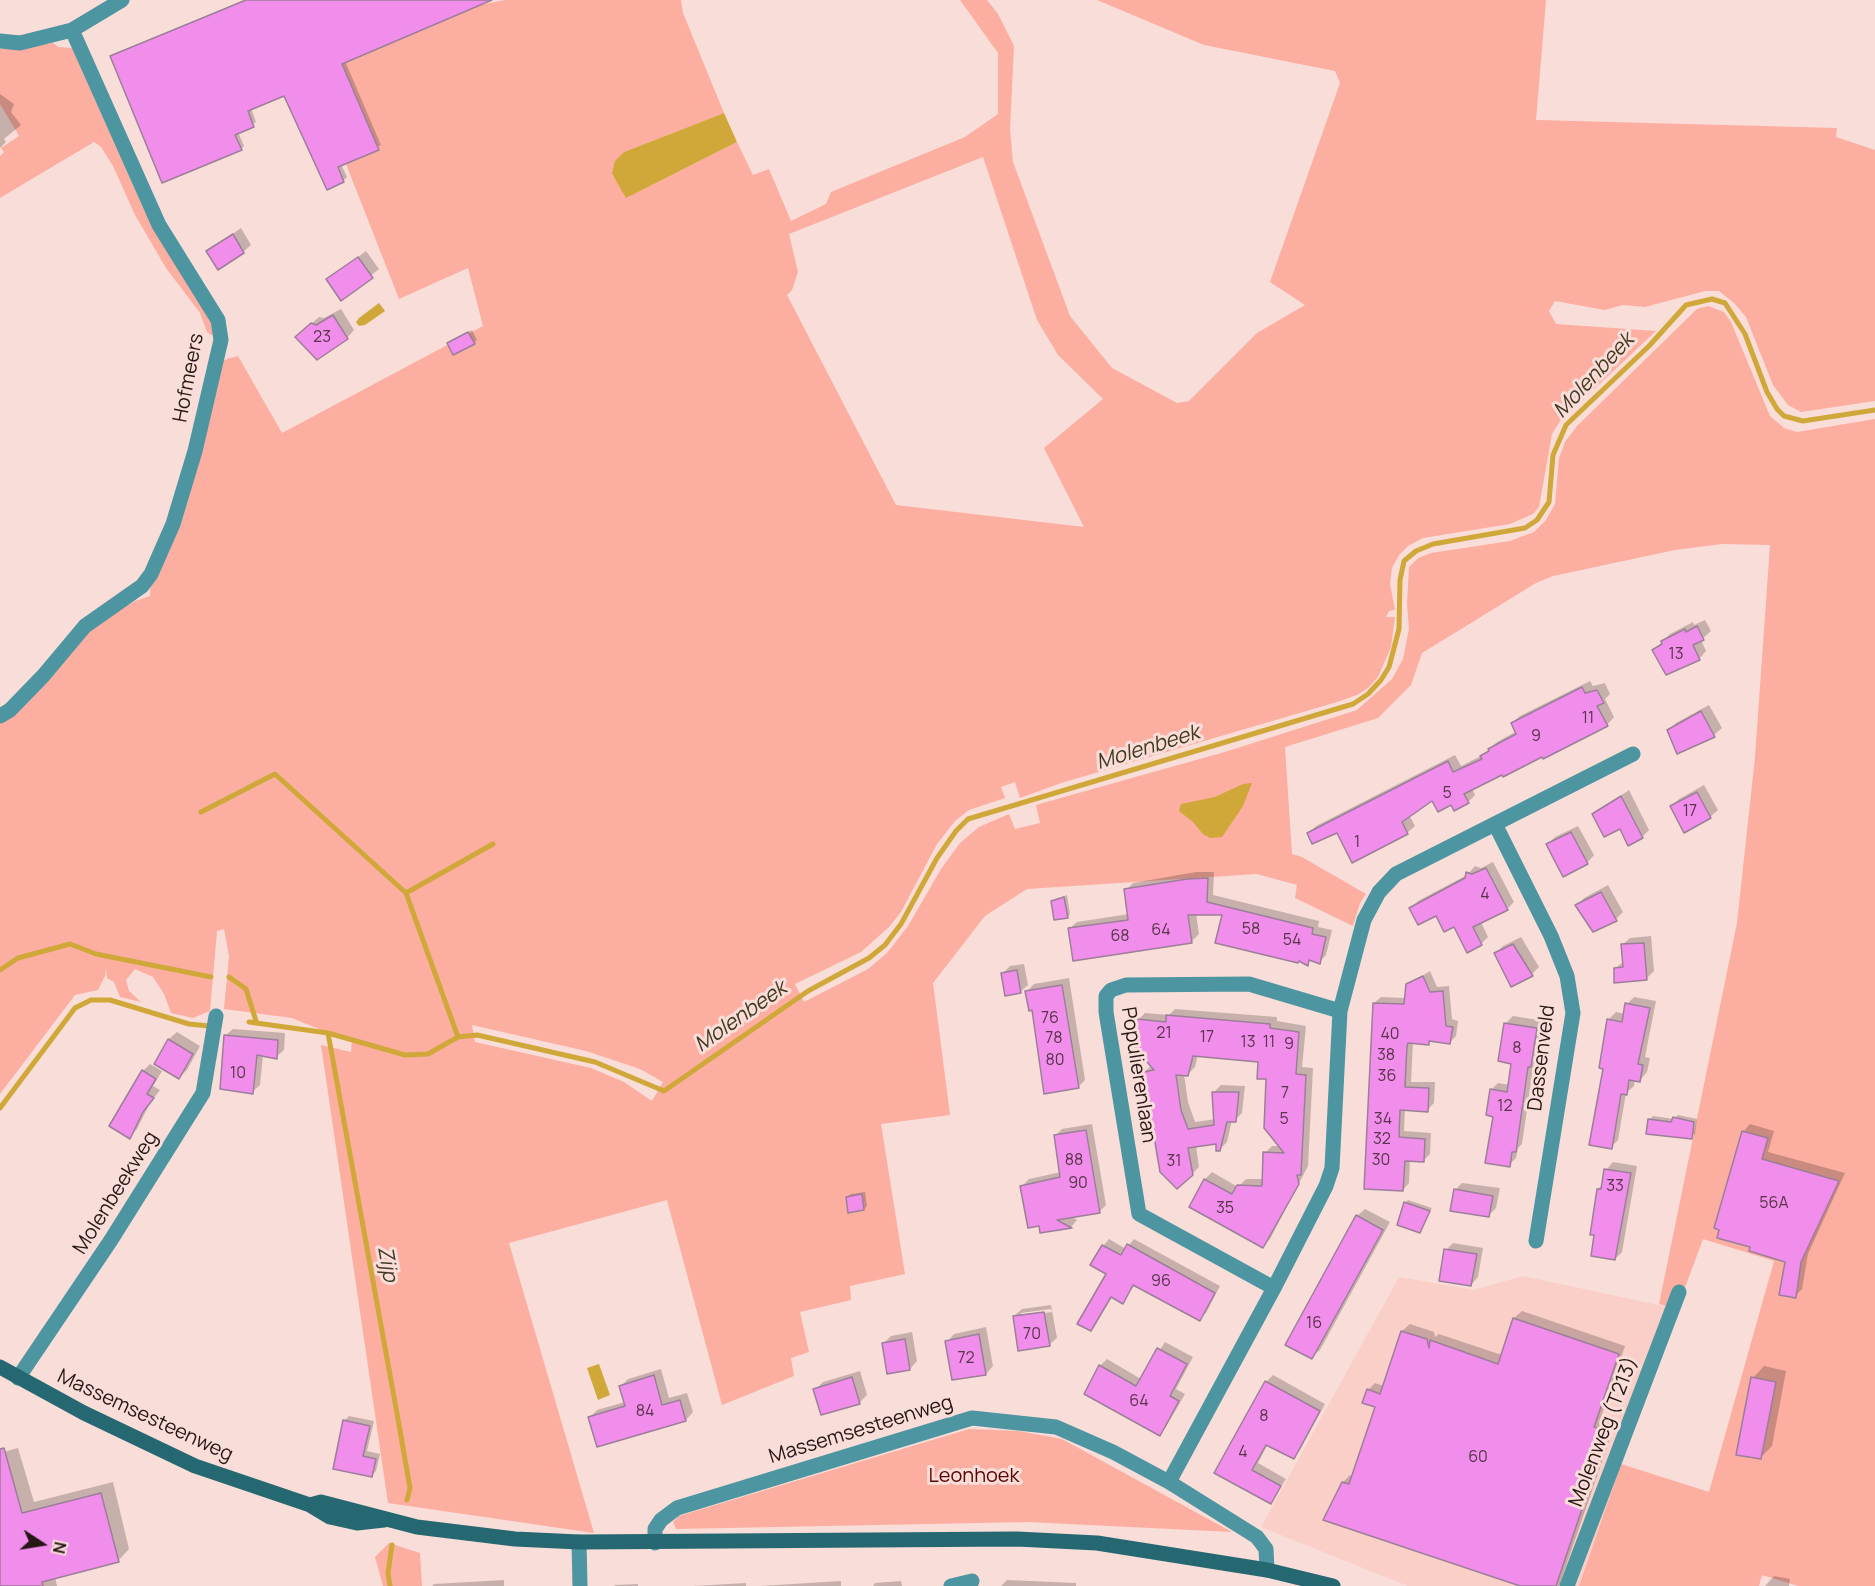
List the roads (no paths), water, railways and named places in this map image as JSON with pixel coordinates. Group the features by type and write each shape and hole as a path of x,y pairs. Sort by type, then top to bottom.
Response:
{"main road":[{"name":"Massemsesteenweg","path":"0,1367 195,1466 310,1504 321,1502 371,1513 384,1520 515,1539 579,1542 1045,1540 1096,1544 1267,1570 1333,1586"}],"street":[{"path":"0,41 20,43 72,30 122,0"},
{"name":"Hofmeers","path":"0,716 10,710 43,676 85,626 142,586 151,574 172,524 195,451 221,340 218,320 159,225 72,30"},
{"path":"1169,1482 1274,1288 1326,1186 1332,1168 1340,1011 1364,920 1379,892 1396,874 1633,754"},
{"name":"Dassenveld","path":"1495,824 1551,936 1567,976 1573,1012 1536,1241"},
{"name":"Populierenlaan","path":"1274,1288 1139,1214 1106,1012 1106,996 1111,990 1126,985 1250,984 1340,1011"},
{"name":"Molenbeekweg","path":"18,1378 111,1240 203,1093 216,1016"},
{"name":"Molenweg (T213)","path":"1567,1586 1679,1292"},
{"name":"Massemsesteenweg","path":"655,1543 655,1529 661,1520 677,1508 972,1418 1056,1427 1169,1482 1257,1537 1266,1549 1267,1570"},
{"path":"579,1542 580,1586"},
{"path":"953,1585 972,1581"}],"waterway":[{"name":"Molenbeek","path":"249,1022 328,1033 405,1055 428,1054 458,1037 477,1035 595,1062 664,1091 808,991 869,958 885,945 901,924 937,858 956,831 968,819 1353,704 1368,694 1389,667 1399,629 1400,580 1404,561 1416,551 1433,544 1525,528 1537,520 1549,502 1553,455 1566,425 1649,346 1686,305 1712,299 1725,303 1745,334 1767,392 1784,416 1803,421 1875,410"},
{"path":"201,812 275,774 406,893 493,844"},
{"path":"406,893 458,1037"},
{"path":"0,970 18,958 70,944 96,954 211,977"},
{"path":"229,977 246,989 256,1021"},
{"name":"Molenbeek","path":"0,1108 75,1008 91,1000 110,1000 189,1024 209,1026"},
{"name":"Zijp","path":"328,1033 410,1488 407,1500"},
{"name":"Zijp","path":"390,1586 388,1573 392,1545"}],"park label":[{"name":"Leonhoek","path":"974,1476"}]}
